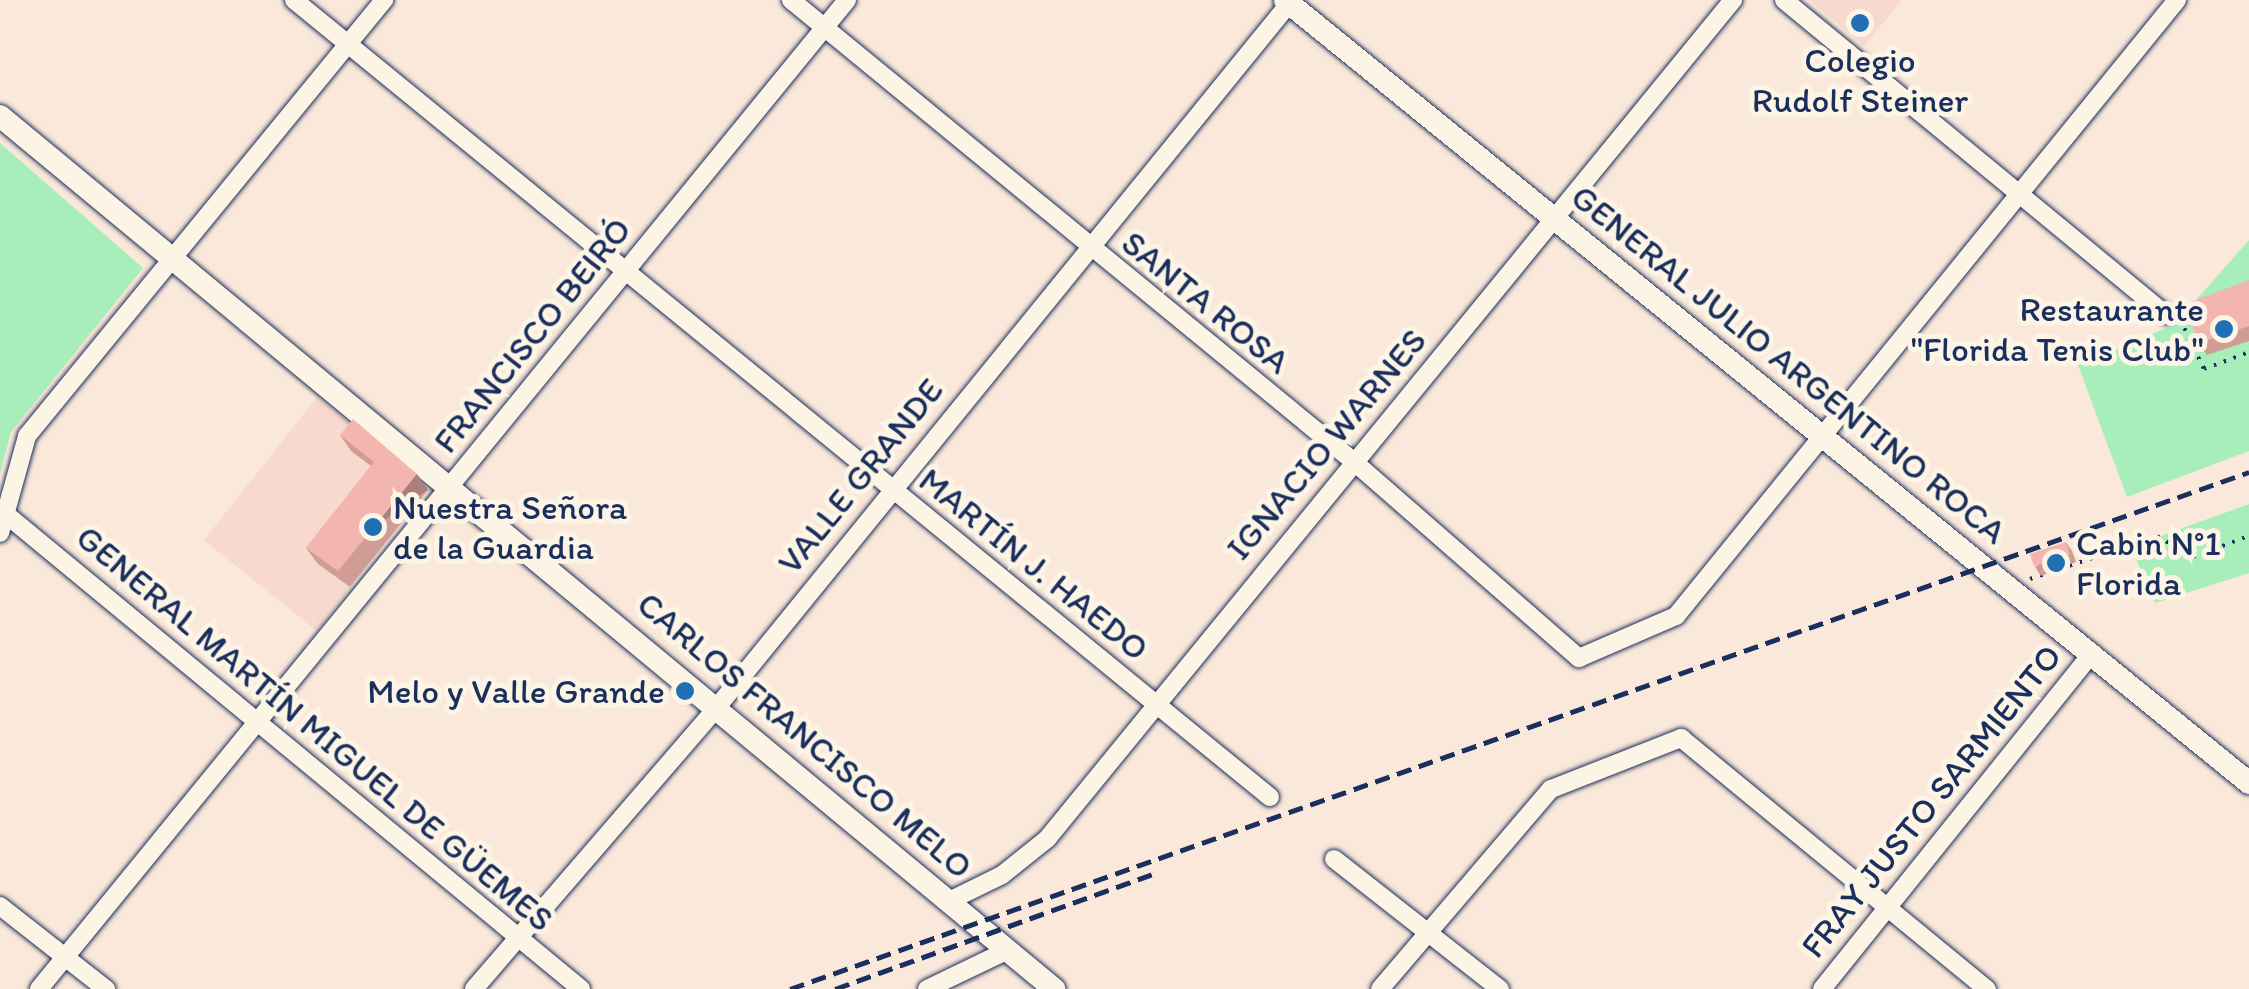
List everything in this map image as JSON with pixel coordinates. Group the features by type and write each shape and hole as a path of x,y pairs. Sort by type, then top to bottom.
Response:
{"street":[{"name":"MARTÍN J. HAEDO","path":"294,0 1270,797"},
{"path":"4,524 27,436 384,0"},
{"name":"SANTA ROSA","path":"791,0 1086,248 1353,461 1579,658 1676,616 1821,439"},
{"name":"FRANCISCO BEIRÓ","path":"39,989 847,0"},
{"name":"IGNACIO WARNES","path":"948,902 1002,874 1047,839 1733,0"},
{"path":"1784,0 2166,315"},
{"path":"1821,439 2024,195 2177,0"},
{"name":"GENERAL JULIO ARGENTINO ROCA","path":"1288,1 1821,439 2249,783"},
{"name":"VALLE GRANDE","path":"474,989 718,706 1288,1"},
{"name":"CARLOS FRANCISCO MELO","path":"0,116 454,485 1054,989"},
{"name":"GENERAL MARTÍN MIGUEL DE GÜEMES","path":"4,524 582,989"},
{"name":"FRAY JUSTO SARMIENTO","path":"1822,989 2091,654"},
{"path":"1380,989 1551,789 1681,738 1987,989"},
{"path":"1334,859 1500,989"},
{"path":"0,906 106,989"},
{"path":"927,989 1006,951"}],"path":[{"path":"2166,315 2186,320 2204,369 2249,352"},
{"path":"2008,586 2157,536 2194,556 2249,536"}],"shaded area":[{"name":"Colegio Rudolf Steiner","path":"1810,0 1902,0 1864,46"},
{"path":"317,397 364,435 386,478 318,564 350,587 317,631 204,540"}],"green space":[{"path":"0,143 143,268 11,432 0,474"},
{"path":"2249,240 2249,451 2127,497 2078,365 2207,311 2196,300"},
{"path":"2249,504 2249,573 2155,603 2131,547"}],"building":[{"path":"2249,280 2249,326 2198,343 2185,304"},
{"path":"353,419 417,474 338,571 306,548 374,462 340,435"},
{"path":"2066,542 2070,554 2034,566 2030,554"}],"railway":[{"path":"790,989 2249,472"},
{"path":"835,989 1152,874"}],"place":[{"name":"Colegio Rudolf Steiner","path":"1860,23"},
{"name":"Restaurante \"Florida Tenis Club\"","path":"2224,329"},
{"name":"Nuestra Señora de la Guardia","path":"373,527"},
{"name":"Cabin N°1 Florida","path":"2056,563"},
{"name":"Melo y Valle Grande","path":"685,691"}]}
